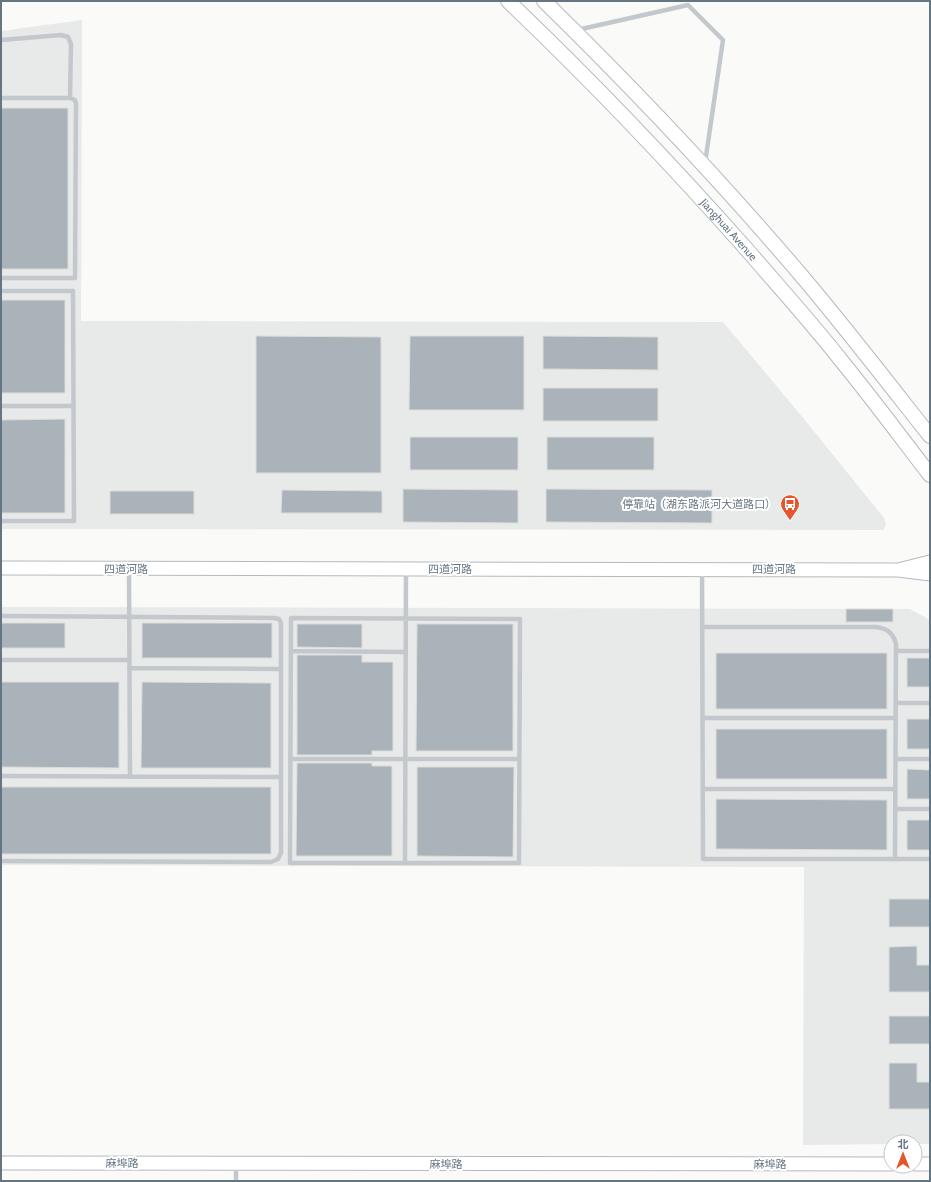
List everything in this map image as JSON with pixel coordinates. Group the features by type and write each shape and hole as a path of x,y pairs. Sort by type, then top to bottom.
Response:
{"main road":[{"name":"Jianghuai Avenue","path":"508,1 624,117 729,230 840,358 930,475"},
{"path":"544,1 574,30 704,167 805,280 858,343 930,436"}],"street":[{"path":"898,570 930,562"},
{"name":"四道河路","path":"1,568 898,570"},
{"path":"898,570 930,574"},
{"name":"麻埠路","path":"1,1163 883,1164"}],"lane":[{"path":"574,30 688,5 723,40 704,167"},
{"path":"1,40 61,35 68,37 71,44 70,98"},
{"path":"1,98 70,98 75,100 76,104 75,278 1,278"},
{"path":"1,291 73,291 74,521 1,521"},
{"path":"1,406 73,406"},
{"path":"128,569 130,777"},
{"path":"405,863 406,569"},
{"path":"702,569 703,859 930,859"},
{"path":"1,616 274,618 279,619 281,623 281,853 278,859 271,862 1,861"},
{"path":"291,618 520,619 519,863 290,863 291,651 291,618"},
{"path":"702,627 874,627 884,628 891,632 894,638 896,651 895,859"},
{"path":"291,651 406,652"},
{"path":"896,651 930,651"},
{"path":"1,660 129,660"},
{"path":"129,668 281,669"},
{"path":"896,703 930,703"},
{"path":"702,718 896,718"},
{"path":"290,759 520,759"},
{"path":"896,759 930,759"},
{"path":"1,776 281,778"},
{"path":"702,789 895,789"},
{"path":"895,809 930,809"},
{"path":"236,1163 236,1181"}],"shaded area":[{"path":"82,20 81,321 723,322 884,518 886,525 885,527 883,530 1,529 1,31"},
{"path":"1,607 910,609 930,620 930,1144 923,1144 923,1134 883,1134 883,1144 803,1145 804,867 1,865"}],"building":[{"path":"1,108 68,108 68,269 1,269"},
{"path":"1,300 65,300 65,393 1,393"},
{"path":"256,336 381,337 381,473 256,473"},
{"path":"410,336 524,336 524,410 409,410"},
{"path":"543,336 658,337 658,370 543,369"},
{"path":"543,388 658,388 658,421 543,421"},
{"path":"65,419 65,513 1,513 1,420"},
{"path":"410,437 518,437 518,470 410,470"},
{"path":"547,437 654,437 654,470 547,470"},
{"path":"403,489 518,490 518,523 403,522"},
{"path":"546,489 712,490 712,523 546,522"},
{"path":"282,490 382,491 382,513 281,513"},
{"path":"110,491 194,491 194,514 110,514"},
{"path":"846,609 893,609 893,622 846,622"},
{"path":"1,623 65,623 65,648 1,648"},
{"path":"142,623 272,623 272,658 142,658"},
{"path":"297,624 362,624 362,648 297,647"},
{"path":"417,624 513,624 513,751 416,751"},
{"path":"716,653 887,653 887,709 716,709"},
{"path":"297,655 362,655 362,662 393,662 393,751 372,751 372,755 297,755"},
{"path":"907,658 930,658 930,687 907,687"},
{"path":"1,682 119,682 119,768 1,767"},
{"path":"142,682 271,683 271,768 141,768"},
{"path":"907,719 930,719 930,749 907,749"},
{"path":"716,729 887,729 887,779 716,779"},
{"path":"297,763 372,763 372,766 392,766 392,856 296,856"},
{"path":"417,767 514,767 513,857 417,856"},
{"path":"907,769 930,770 930,799 907,799"},
{"path":"1,787 271,787 271,854 1,854"},
{"path":"716,799 887,800 887,850 716,849"},
{"path":"907,820 930,820 930,850 907,850"},
{"path":"889,899 930,899 930,927 889,927"},
{"path":"917,946 917,965 930,965 930,992 889,992 889,947"},
{"path":"889,1016 930,1016 930,1044 889,1044"},
{"path":"889,1063 917,1063 917,1082 930,1082 930,1109 889,1109"}],"place":[{"name":"停靠站（湖东路派河大道路口）","path":"790,521"}]}
